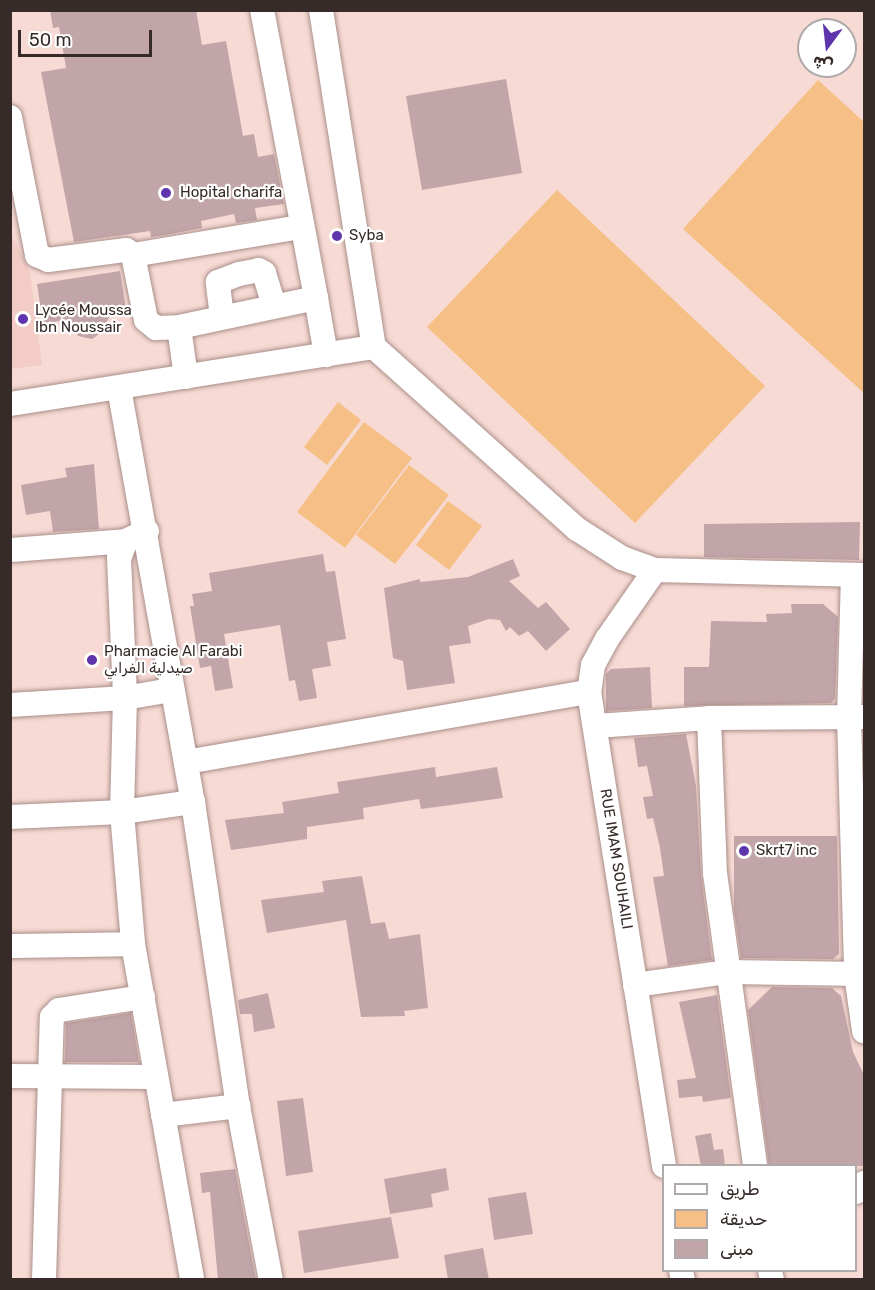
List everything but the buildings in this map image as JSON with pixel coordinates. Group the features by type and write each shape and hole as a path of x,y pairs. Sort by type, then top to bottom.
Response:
{"street":[{"path":"261,10 327,355"},
{"path":"321,10 374,348 577,529 622,558 655,570 859,575 858,845 860,974 864,1031"},
{"path":"10,117 37,255 48,260 116,249 133,255 301,227"},
{"path":"133,255 146,320 156,328 179,327 316,298"},
{"path":"222,317 218,282 239,274 259,270 264,273 274,306"},
{"path":"179,327 186,377"},
{"path":"10,404 374,348"},
{"path":"119,388 136,536 186,762 238,1106 271,1280"},
{"path":"10,550 136,536"},
{"path":"136,536 119,558 125,698 122,812 133,944 192,1280"},
{"name":"RUE IMAM SOUHAILI","path":"655,570 607,639 593,665 590,692 664,1164"},
{"path":"10,705 125,698 171,690"},
{"path":"186,762 590,692"},
{"path":"596,726 709,718 857,717"},
{"path":"709,718 715,873 726,972 755,1164"},
{"path":"10,817 122,812 193,802"},
{"path":"10,946 133,944"},
{"path":"635,985 726,972 860,974"},
{"path":"44,1280 50,1076 55,1013 143,997"},
{"path":"10,1076 156,1077"},
{"path":"163,1115 238,1106"}],"shaded area":[{"name":"Lycée Moussa Ibn Noussair","path":"10,232 30,272 42,365 11,369"}],"green space":[{"path":"818,80 864,122 864,393 683,229"},
{"path":"557,190 765,386 635,523 427,327"},
{"path":"338,402 361,420 327,465 304,447"},
{"path":"364,422 412,458 345,548 297,512"},
{"path":"409,465 449,495 395,564 356,535"},
{"path":"448,501 482,526 449,570 416,545"}],"place":[{"name":"Hopital charifa","path":"166,193"},
{"name":"Syba","path":"337,236"},
{"name":"Lycée Moussa Ibn Noussair","path":"23,319"},
{"name":"Pharmacie Al Farabi صيدلية الفرابي","path":"92,660"},
{"name":"Skrt7 inc","path":"744,851"}]}
